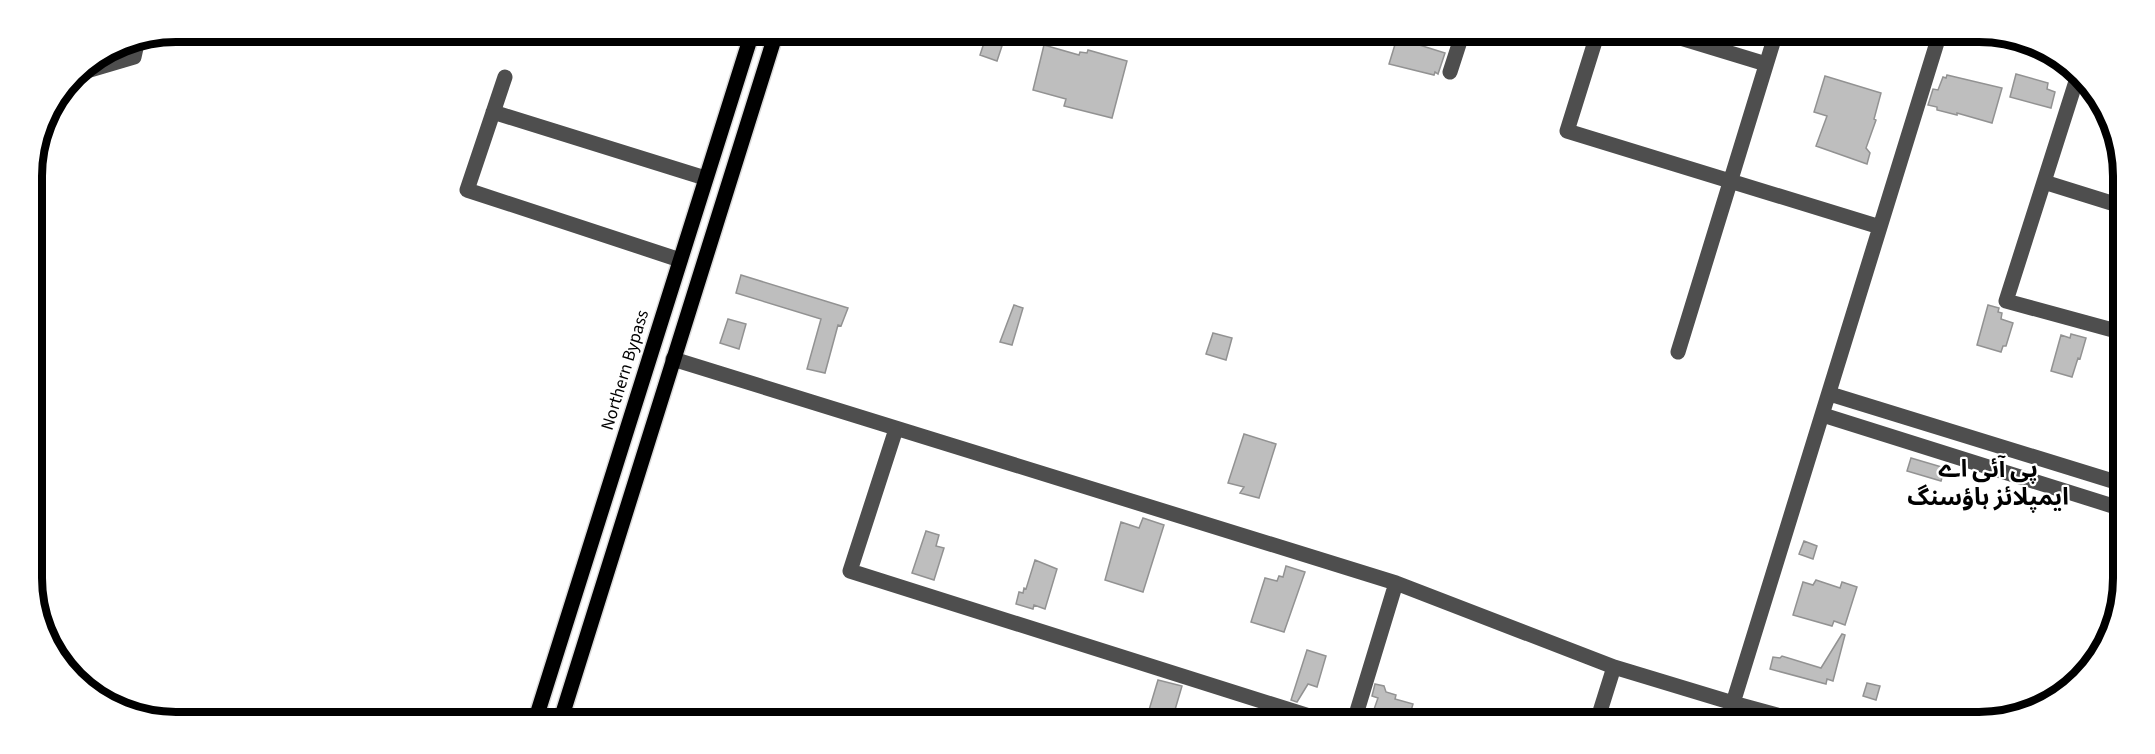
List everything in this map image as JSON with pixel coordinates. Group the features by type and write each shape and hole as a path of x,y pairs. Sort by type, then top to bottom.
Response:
{"main road":[{"name":"Northern Bypass","path":"538,712 680,260 745,42"},
{"path":"563,712 773,42"}],"street":[{"path":"1450,72 1460,42"},
{"path":"1595,42 1567,131 1880,227"},
{"path":"1694,42 1766,64"},
{"path":"1678,352 1773,42"},
{"path":"1733,703 1937,42"},
{"path":"97,68 134,57 136,48"},
{"path":"506,77 467,190 680,260"},
{"path":"2075,83 2006,301 2113,330"},
{"path":"494,112 705,178"},
{"path":"2044,182 2113,204"},
{"path":"673,359 1396,583 1614,666 1766,712"},
{"path":"1830,394 2113,481"},
{"path":"1823,415 2113,506"},
{"path":"896,429 850,571 1300,712"},
{"path":"1357,712 1396,583"},
{"path":"1600,712 1614,666"}],"building":[{"path":"984,42 1002,46 997,61 980,55"},
{"path":"1396,42 1410,42 1445,53 1438,74 1435,72 1434,75 1389,64"},
{"path":"1044,45 1079,55 1080,52 1087,53 1088,50 1127,61 1112,118 1064,106 1066,99 1033,90"},
{"path":"2016,74 2048,83 2047,89 2055,92 2051,108 2010,97"},
{"path":"1947,75 2002,88 1992,123 1937,110 1937,107 1928,105 1933,89 1938,90 1943,77 1946,78"},
{"path":"1825,76 1881,93 1874,119 1876,120 1866,148 1870,153 1867,164 1816,146 1827,116 1814,112"},
{"path":"741,275 848,308 841,326 838,325 825,373 807,369 821,319 736,293"},
{"path":"1014,305 1023,308 1012,345 1000,342"},
{"path":"1988,305 1999,308 1998,312 2002,313 2001,319 2013,323 2006,346 2003,346 2001,352 1977,345"},
{"path":"728,319 746,324 739,349 720,343"},
{"path":"1213,333 1232,338 1226,360 1206,354"},
{"path":"2071,334 2086,338 2072,377 2051,371 2061,335 2070,338"},
{"path":"1244,434 1276,444 1259,498 1240,493 1244,487 1228,483"},
{"path":"1911,458 1945,468 1941,481 1907,471"},
{"path":"1143,518 1164,525 1143,592 1105,580 1121,522 1139,528"},
{"path":"926,531 939,535 936,546 944,548 934,580 912,573"},
{"path":"1804,541 1817,546 1813,559 1799,554"},
{"path":"1035,560 1057,569 1045,609 1034,605 1033,609 1016,604 1019,592 1023,593 1024,588 1026,589"},
{"path":"1286,566 1305,572 1284,632 1251,622 1265,578 1277,581 1279,576 1283,577"},
{"path":"1816,580 1840,588 1842,582 1857,587 1845,625 1834,621 1832,626 1793,615 1803,582 1813,585"},
{"path":"1842,634 1845,635 1833,681 1827,679 1826,684 1770,669 1773,657 1782,656 1821,668"},
{"path":"1307,650 1326,656 1317,687 1308,684 1297,702 1291,700"},
{"path":"1158,680 1182,686 1174,712 1148,712"},
{"path":"1867,683 1880,686 1876,700 1863,696"},
{"path":"1375,684 1384,686 1386,692 1396,695 1395,699 1413,704 1411,712 1373,712 1378,698 1372,696"}],"district":[{"name":"پی آئی اے ایمپلائز ہاؤسنگ","path":"1988,483"}]}
